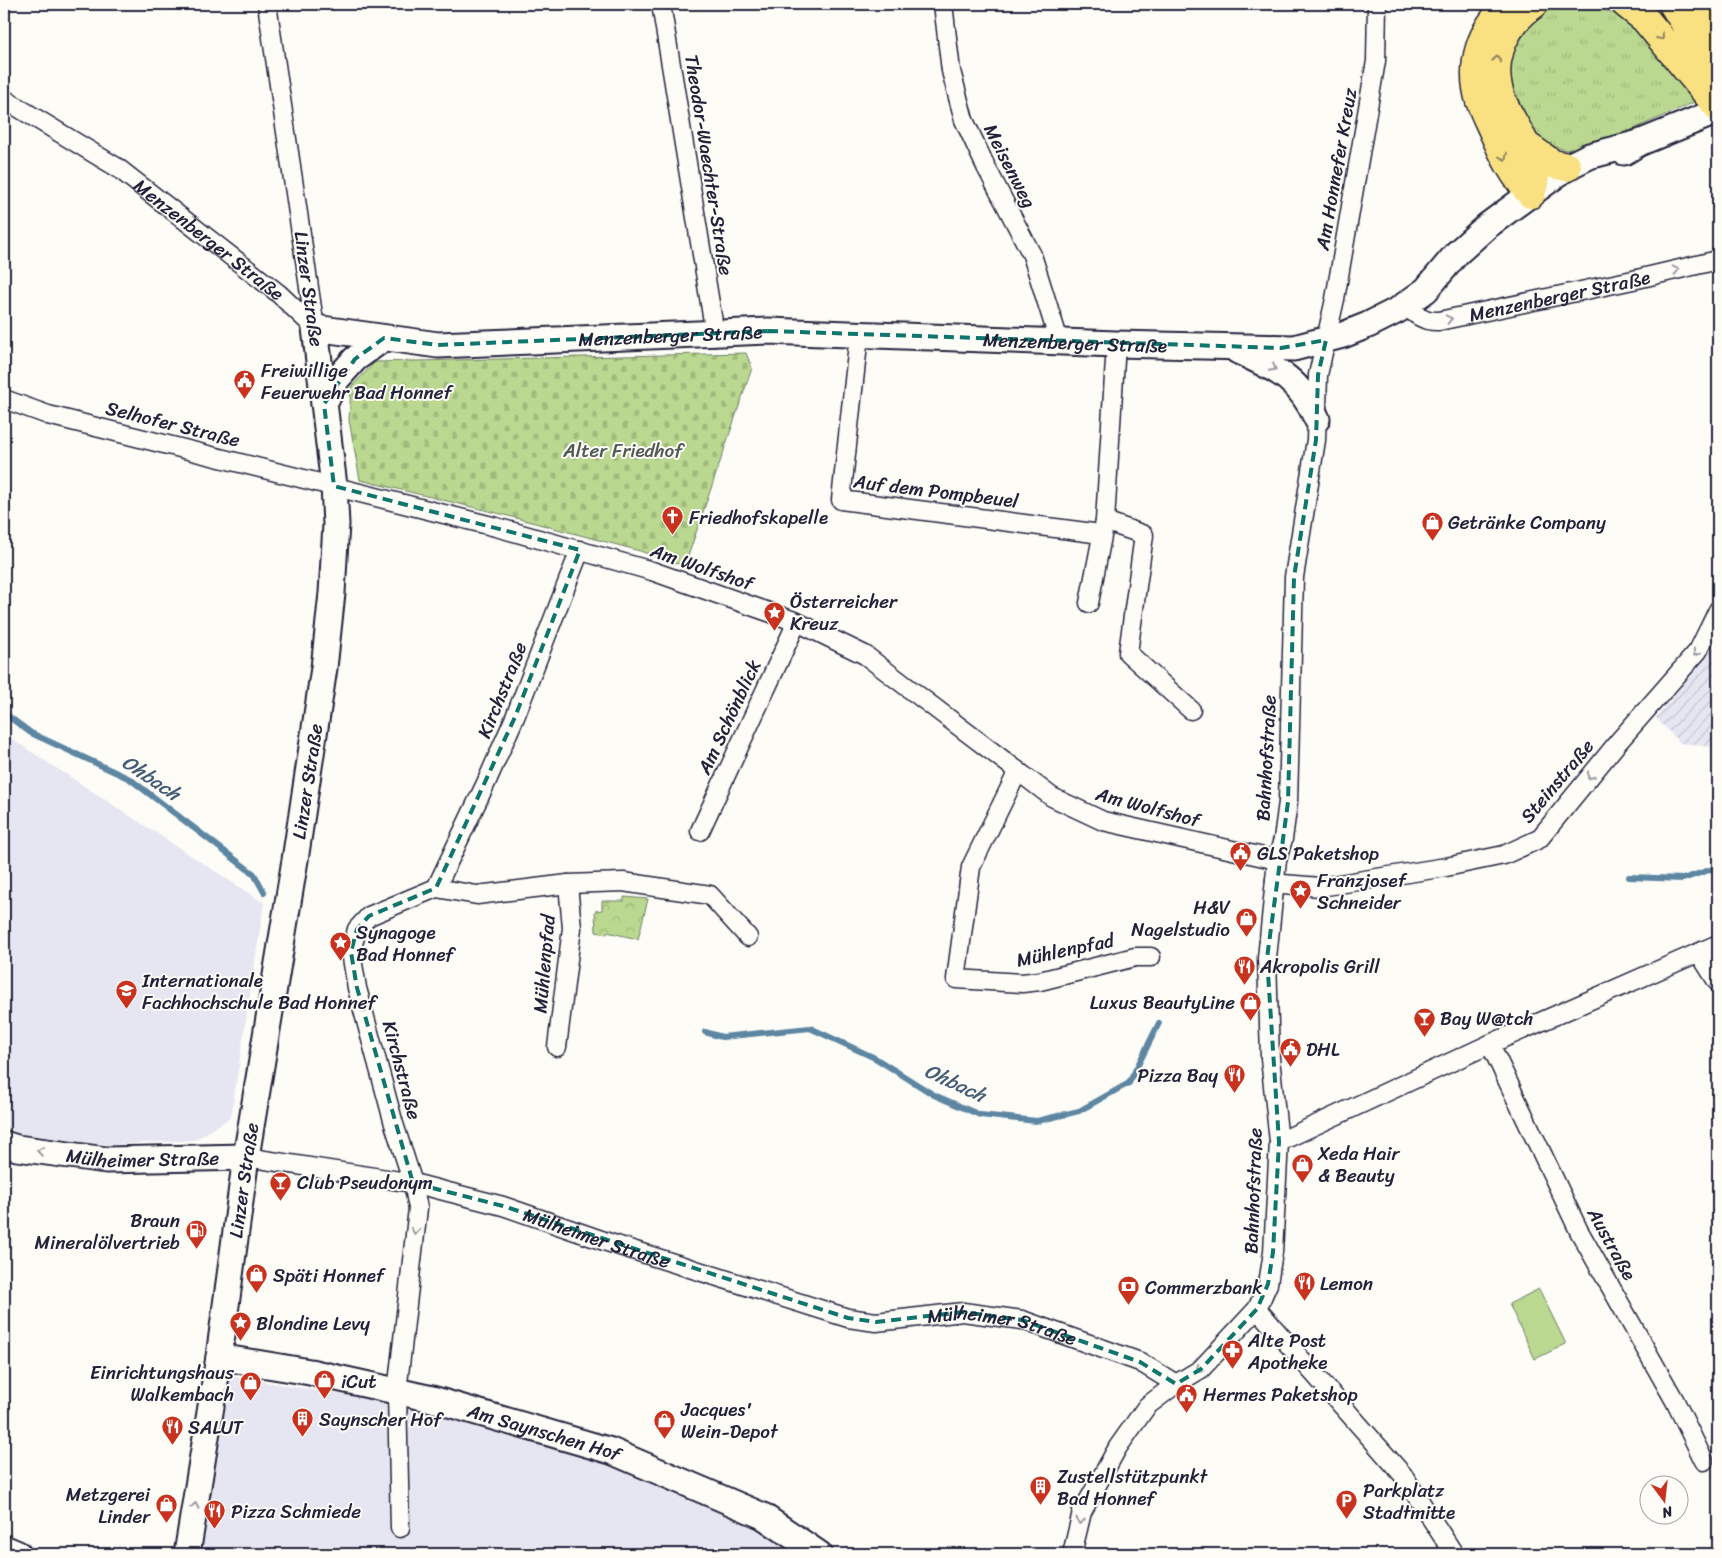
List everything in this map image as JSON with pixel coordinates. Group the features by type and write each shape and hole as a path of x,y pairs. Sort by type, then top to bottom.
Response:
{"highway":[{"path":"1509,4 1496,15 1485,34 1478,56 1476,76 1480,101 1507,163 1519,181 1531,194"},
{"path":"1531,194 1535,174 1527,146 1502,100 1496,68 1503,38 1518,18 1534,4"},
{"path":"1626,4 1645,19 1718,106"},
{"path":"1673,4 1718,76"},
{"path":"1703,4 1718,30"},
{"path":"1527,146 1553,164 1568,167"}],"main road":[{"name":"Menzenberger Straße","path":"1531,194 1575,178 1639,144 1718,111"},
{"name":"Menzenberger Straße","path":"315,328 438,345 768,331 1116,344 1294,348 1326,340 1368,325 1405,306 1426,290 1457,253 1473,238 1568,167 1588,156 1639,144"},
{"name":"Linzer Straße","path":"187,1554 219,1357 246,1156 295,860 324,668 335,564 336,524 334,486 315,328"},
{"path":"324,404 337,379 354,358 384,338"},
{"path":"1229,347 1284,374 1300,391 1317,419"},
{"name":"Mülheimer Straße","path":"4,1144 17,1148 106,1160 246,1156"},
{"name":"Am Saynschen Hof","path":"219,1357 310,1372 432,1399 611,1451 763,1516 819,1554"},
{"path":"4,1548 18,1554"}],"street":[{"name":"Linzer Straße","path":"267,4 315,328"},
{"name":"Theodor-Waechter-Straße","path":"661,4 715,334"},
{"name":"Meisenweg","path":"943,4 951,71 964,120 1032,255 1059,341"},
{"name":"Am Honnefer Kreuz","path":"1326,340 1335,299 1376,61 1377,4"},
{"name":"Menzenberger Straße","path":"4,99 118,168 265,282 315,328"},
{"name":"Menzenberger Straße","path":"1405,306 1423,319 1440,321 1718,260"},
{"name":"Auf dem Pompbeuel","path":"859,335 841,500 1103,527 1144,535 1128,653 1191,710"},
{"name":"Bahnhofstraße","path":"1072,1554 1082,1512 1118,1447 1147,1406 1176,1384 1201,1369 1257,1309 1268,1284 1273,1252 1279,1142 1270,1058 1267,958 1277,860 1283,839 1288,802 1294,577 1316,440 1318,375 1326,340"},
{"path":"1089,603 1103,527 1116,344"},
{"name":"Selhofer Straße","path":"4,399 48,415 334,486"},
{"name":"Am Wolfshof","path":"334,486 580,550 683,582 798,622 865,655 1052,797 1104,821 1277,860"},
{"name":"Kirchstraße","path":"400,1528 397,1392 418,1208 413,1183 394,1124 357,988 351,952 357,930 368,916 436,888 515,717 580,550"},
{"name":"Steinstraße","path":"1275,880 1283,884 1320,887 1446,867 1504,855 1539,839 1619,741 1698,651 1718,610"},
{"name":"Am Schönblick","path":"700,831 798,622"},
{"name":"Mühlenpfad","path":"1018,771 972,868 956,979 1022,983 1040,981 1135,957 1151,957"},
{"name":"Mühlenpfad","path":"436,888 478,895 568,884 623,882 710,895 748,937"},
{"name":"Mühlenpfad","path":"557,1047 572,928 568,884"},
{"path":"1279,1142 1490,1044 1718,944"},
{"path":"1699,953 1718,983"},
{"name":"Austraße","path":"1490,1044 1579,1231 1675,1401 1704,1461"},
{"name":"Mülheimer Straße","path":"246,1156 413,1183 503,1206 607,1242 848,1318 876,1322 963,1312 1022,1320 1140,1362 1176,1384"},
{"path":"1257,1309 1403,1475 1454,1554"}],"highlighted area":[{"path":"768,331 1281,348 1326,340 1318,375 1316,440 1294,577 1288,802 1267,958 1279,1142 1273,1252 1268,1284 1257,1309 1201,1369 1176,1384 1140,1362 1022,1320 963,1312 876,1322 848,1318 503,1206 413,1183 357,988 351,952 357,929 369,916 436,888 515,717 580,550 334,486 324,404 355,359 384,338 438,345"}],"shaded area":[{"path":"1718,641 1718,748 1680,743 1656,718"},
{"name":"Internationale Fachhochschule Bad Honnef","path":"4,734 264,903 231,1117 195,1140 93,1146 47,1141 4,1129"},
{"path":"228,1376 419,1407 537,1438 655,1479 722,1508 785,1542 802,1554 200,1554"}],"green space":[{"path":"1560,6 1593,6 1616,15 1629,24 1654,49 1697,101 1595,144 1566,150 1549,145 1531,130 1515,112 1506,74 1516,37 1543,12"},
{"name":"Alter Friedhof","path":"746,353 752,368 685,565 501,514 360,480 349,420 351,387 375,362"},
{"path":"624,897 648,899 638,939 607,932 607,934 596,932 595,911 602,910 602,901 624,901"},
{"path":"1539,1289 1566,1344 1535,1359 1509,1304"}],"waterway":[{"name":"Ohbach","path":"4,713 31,733 130,779 254,874 264,892"},
{"name":"Ohbach","path":"1629,877 1683,879 1718,867"},
{"name":"Ohbach","path":"705,1032 722,1037 810,1028 875,1058 934,1095 980,1115 1037,1121 1079,1111 1129,1083 1159,1023"}],"place":[{"name":"Freiwillige Feuerwehr Bad Honnef","path":"245,400"},
{"name":"Friedhofskapelle","path":"673,536"},
{"name":"Getränke Company","path":"1432,541"},
{"name":"Österreicher Kreuz","path":"774,631"},
{"name":"GLS Paketshop","path":"1241,872"},
{"name":"Franzjosef Schneider","path":"1301,910"},
{"name":"H&V Nagelstudio","path":"1246,937"},
{"name":"Synagoge Bad Honnef","path":"340,962"},
{"name":"Akropolis Grill","path":"1244,985"},
{"name":"Internationale Fachhochschule Bad Honnef","path":"126,1010"},
{"name":"Luxus BeautyLine","path":"1251,1021"},
{"name":"Bay W@tch","path":"1424,1037"},
{"name":"DHL","path":"1290,1068"},
{"name":"Pizza Bay","path":"1234,1094"},
{"name":"Xeda Hair & Beauty","path":"1302,1183"},
{"name":"Club Pseudonym","path":"281,1201"},
{"name":"Braun Mineralölvertrieb","path":"196,1250"},
{"name":"Späti Honnef","path":"257,1294"},
{"name":"Lemon","path":"1304,1302"},
{"name":"Commerzbank","path":"1129,1306"},
{"name":"Blondine Levy","path":"240,1342"},
{"name":"Alte Post Apotheke","path":"1232,1370"},
{"name":"iCut","path":"325,1400"},
{"name":"Einrichtungshaus Walkembach","path":"250,1402"},
{"name":"Hermes Paketshop","path":"1187,1413"},
{"name":"Saynscher Hof","path":"303,1438"},
{"name":"Jacques' Wein-Depot","path":"665,1439"},
{"name":"SALUT","path":"172,1446"},
{"name":"Zustellstützpunkt Bad Honnef","path":"1041,1506"},
{"name":"Parkplatz Stadtmitte","path":"1347,1520"},
{"name":"Metzgerei Linder","path":"166,1524"},
{"name":"Pizza Schmiede","path":"215,1530"}]}
